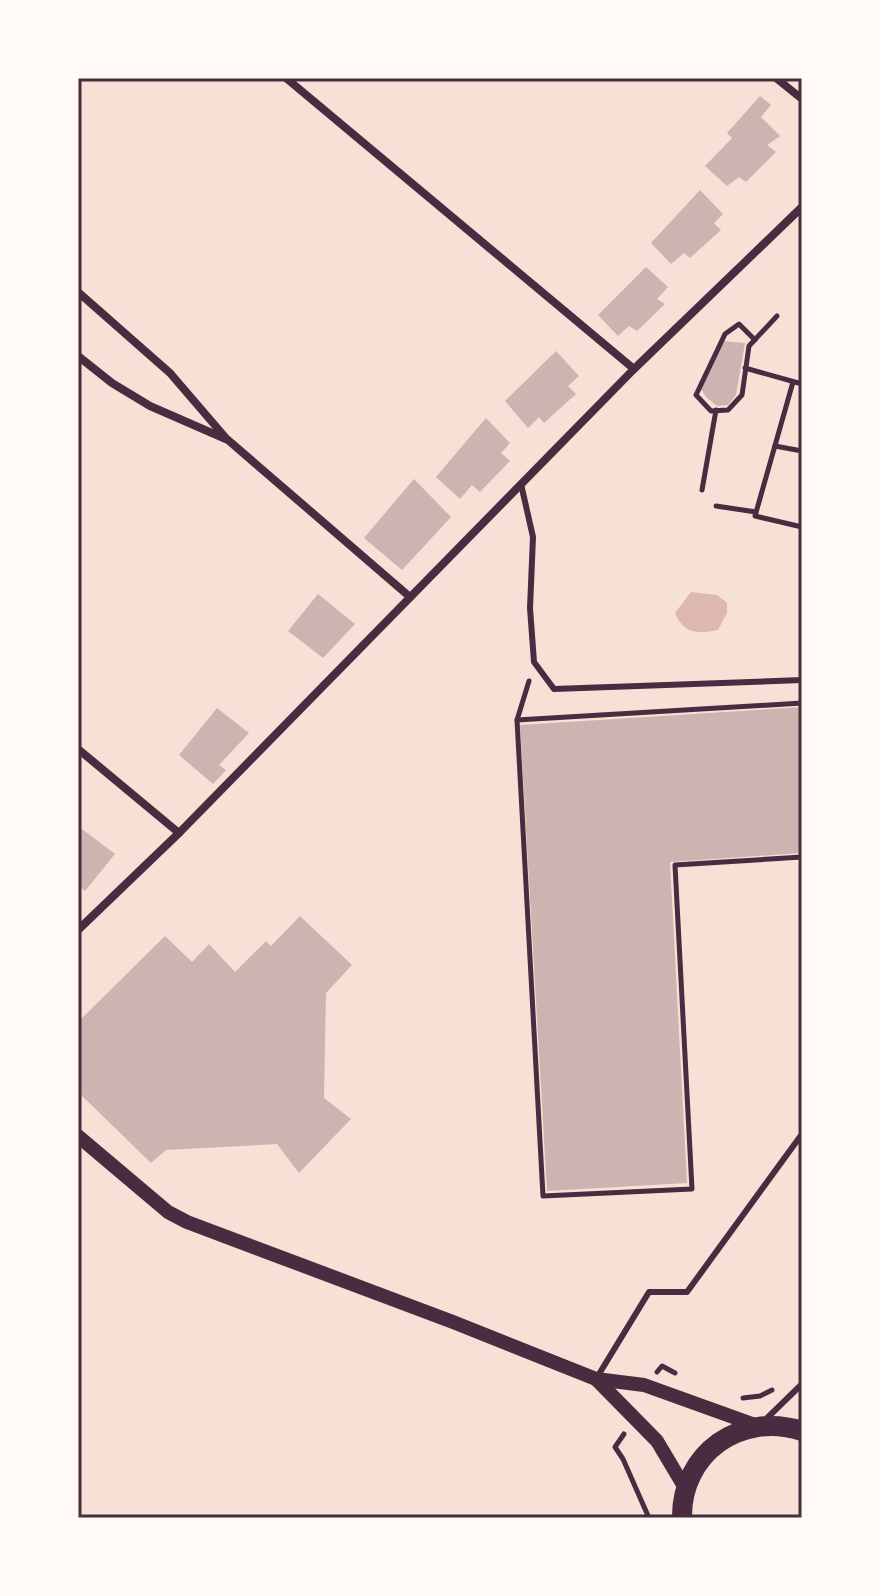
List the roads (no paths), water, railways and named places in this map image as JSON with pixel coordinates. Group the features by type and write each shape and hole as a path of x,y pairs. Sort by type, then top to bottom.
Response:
{"main road":[{"path":"682,1518 685,1488 697,1465 714,1445 744,1429 759,1426 802,1431"}],"street":[{"path":"286,78 634,369"},
{"path":"776,78 802,99"},
{"path":"78,930 179,833 634,369 802,207"},
{"path":"78,292 170,373 228,440 410,597"},
{"path":"78,356 112,383 150,406 228,440"},
{"path":"78,749 179,833"},
{"path":"78,1136 168,1212 187,1222 468,1327 596,1379 644,1385 759,1426"},
{"path":"596,1379 657,1441 685,1488"}],"lane":[{"path":"521,484 533,537 530,608 534,662 554,689 802,680"},
{"path":"596,1379 649,1292 687,1292 802,1134"},
{"path":"759,1426 802,1384"}]}
